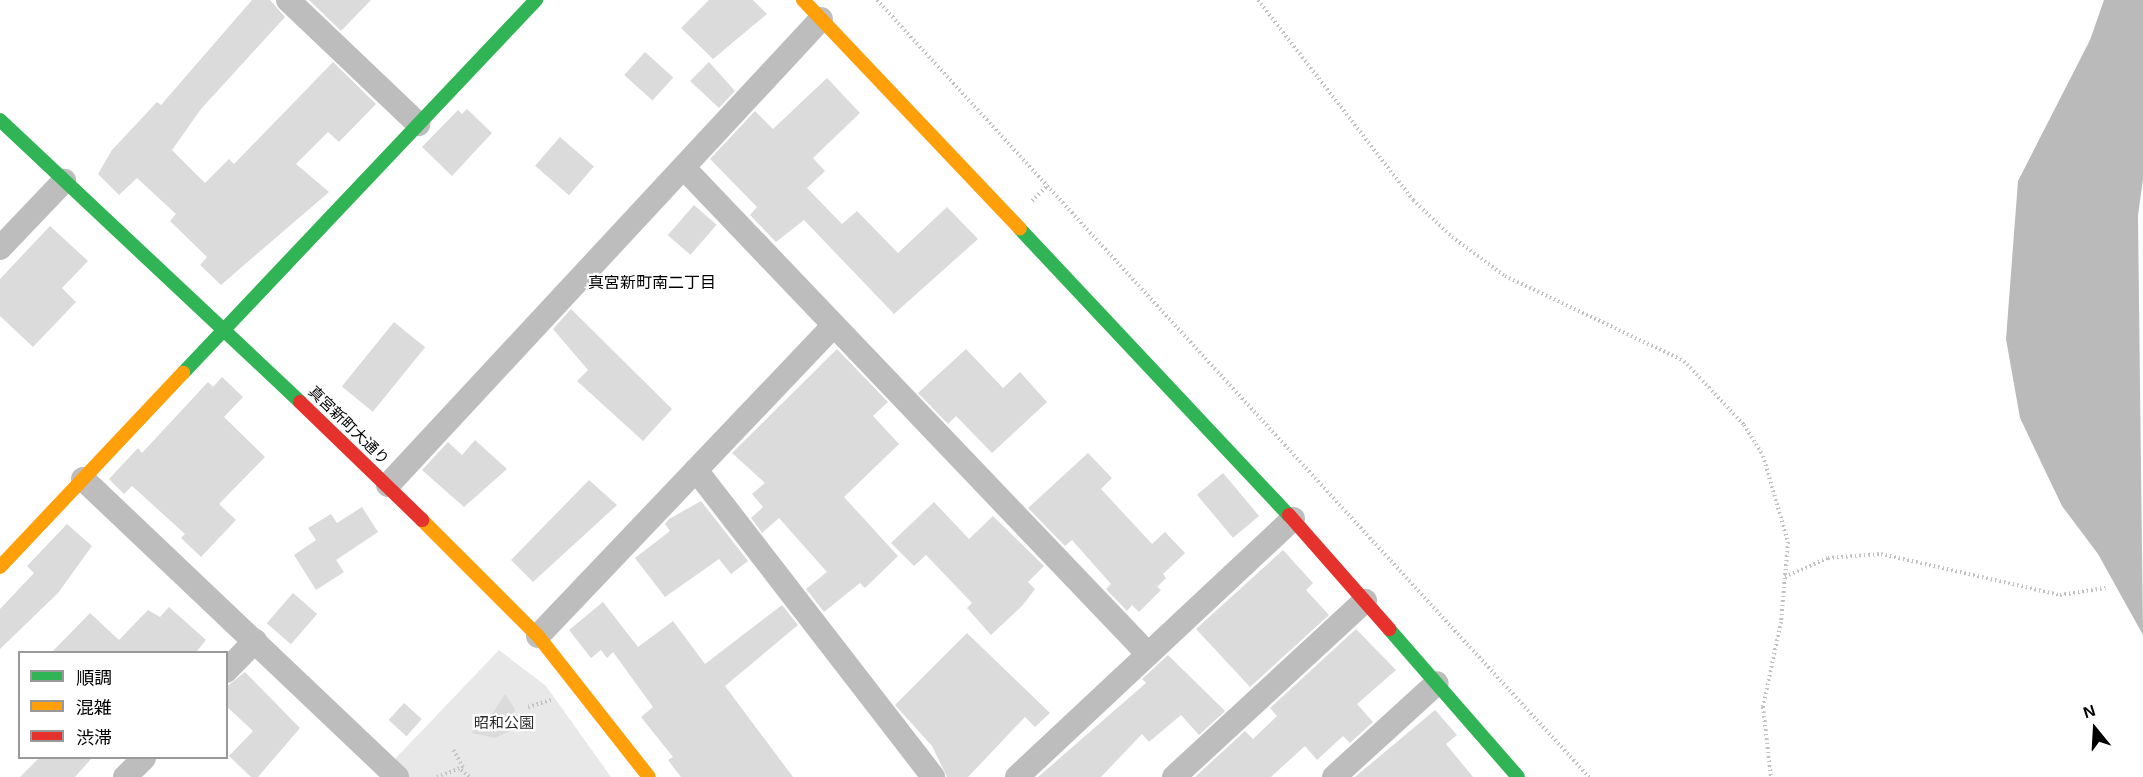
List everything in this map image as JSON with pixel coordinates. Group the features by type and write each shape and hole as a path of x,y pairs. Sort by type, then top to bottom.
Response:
{"street":[{"path":"288,0 418,124"},
{"path":"0,567 536,0"},
{"path":"803,0 1293,519 1518,777"},
{"path":"388,485 821,19"},
{"name":"真宮新町大通り","path":"0,120 388,485 538,636 649,777"},
{"path":"684,168 1148,654"},
{"path":"0,248 64,181"},
{"path":"538,636 834,325"},
{"path":"696,470 933,777"},
{"path":"83,479 397,777"},
{"path":"1017,777 1293,519"},
{"path":"1174,777 1365,601"},
{"path":"228,669 255,641"},
{"path":"1334,777 1437,682"},
{"path":"125,777 143,759"}],"path":[{"path":"877,0 1589,777"},
{"path":"1258,0 1413,200 1452,237 1505,276 1684,361 1709,384 1763,456 1788,542 1785,577 1762,708 1771,777"},
{"path":"1785,577 1828,558 1881,554 2060,595 2105,588"},
{"path":"528,707 552,700"},
{"path":"452,748 462,760 461,770"},
{"path":"461,770 470,777"},
{"path":"437,777 461,770"}],"green space":[{"name":"昭和公園","path":"499,650 546,686 611,777 408,777 392,762"}],"shaded area":[{"path":"2104,0 2143,0 2143,179 2138,216 2143,635 2098,554 2062,506 2020,418 2006,339 2018,181 2090,40"}],"building":[{"path":"252,0 270,0 285,17 201,109 172,150 205,183 229,159 234,164 333,62 376,104 339,142 328,132 296,164 329,192 221,285 200,265 207,257 170,221 176,214 137,178 119,195 98,174 112,150 157,102 161,105"},
{"path":"309,0 371,0 341,31"},
{"path":"709,0 753,0 767,14 713,59 681,28"},
{"path":"645,52 673,77 652,100 624,75"},
{"path":"709,62 735,91 719,108 690,81"},
{"path":"827,78 860,113 813,158 825,171 807,188 842,224 857,211 898,253 947,207 978,239 894,314 804,220 776,242 750,215 757,207 710,159 755,111 773,129"},
{"path":"467,109 492,133 452,176 422,147 458,110 462,114"},
{"path":"560,137 594,167 569,195 535,166"},
{"path":"694,205 717,225 690,255 668,235"},
{"path":"50,226 88,261 62,288 76,302 33,347 0,316 0,279"},
{"path":"571,309 672,409 643,441 577,381 588,370 553,329"},
{"path":"394,322 425,347 373,412 342,387"},
{"path":"837,349 888,402 873,416 899,444 844,497 898,556 865,588 860,583 824,612 806,589 827,572 779,518 762,533 751,518 763,507 752,494 765,483 732,453"},
{"path":"966,349 1003,388 1020,372 1047,402 992,453 956,416 948,424 918,393"},
{"path":"222,377 243,397 224,417 265,457 219,504 236,520 201,557 181,538 185,534 132,486 124,494 109,479 138,448 142,453 208,382 213,387"},
{"path":"475,440 507,469 464,507 422,470 448,442 462,455"},
{"path":"1088,453 1112,478 1101,489 1152,544 1165,532 1185,553 1163,574 1166,578 1157,587 1161,590 1139,612 1132,605 1127,611 1106,589 1111,584 1072,540 1065,546 1028,508"},
{"path":"1223,473 1259,516 1233,538 1197,495"},
{"path":"589,480 617,505 533,582 511,560"},
{"path":"701,501 748,561 731,574 719,559 665,597 635,558 670,531 665,524 669,519"},
{"path":"934,502 969,539 993,516 1044,566 1028,582 1035,589 1023,605 991,635 967,608 972,603 926,555 914,566 891,543"},
{"path":"362,507 378,532 336,560 344,572 316,590 294,555 316,540 308,528 331,514 337,523"},
{"path":"67,524 92,546 58,593 0,649 0,609 34,573 27,566"},
{"path":"1283,550 1313,583 1306,590 1329,615 1250,687 1196,629"},
{"path":"293,593 317,614 291,644 267,623"},
{"path":"603,602 638,647 673,621 705,664 782,605 798,625 725,686 793,777 681,777 668,760 673,757 641,717 653,707 613,652 607,658 601,650 591,658 569,630"},
{"path":"169,607 206,640 197,651 53,651 90,613 119,640 148,610 160,617"},
{"path":"1356,629 1396,670 1357,704 1373,722 1350,743 1343,736 1317,760 1305,746 1271,777 1195,777 1245,731 1253,739 1277,716 1270,708"},
{"path":"967,633 1050,713 1035,727 1025,717 968,777 947,777 932,746 895,705"},
{"path":"1168,655 1225,711 1199,735 1181,715 1149,742 1142,734 1101,777 1038,777 1146,683 1142,679"},
{"path":"245,672 300,728 258,777 251,777 229,756 253,731 228,708 228,685"},
{"path":"505,694 515,709 512,730 495,738 471,733 487,722"},
{"path":"404,703 422,719 406,736 389,720"},
{"path":"1435,710 1457,735 1446,744 1473,777 1355,777"},
{"path":"38,759 91,759 75,777 20,777"}],"traffic: fast":[{"path":"183,373 536,0"},
{"path":"0,120 300,402"},
{"path":"1020,229 1289,515"},
{"path":"1389,629 1518,777"}],"traffic: slow":[{"path":"803,0 1020,229"},
{"path":"0,567 183,373"},
{"path":"422,520 538,636 649,777"}],"traffic: jam":[{"path":"300,402 422,520"},
{"path":"1289,515 1389,629"}],"district":[{"name":"真宮新町南二丁目","path":"652,283"}]}
